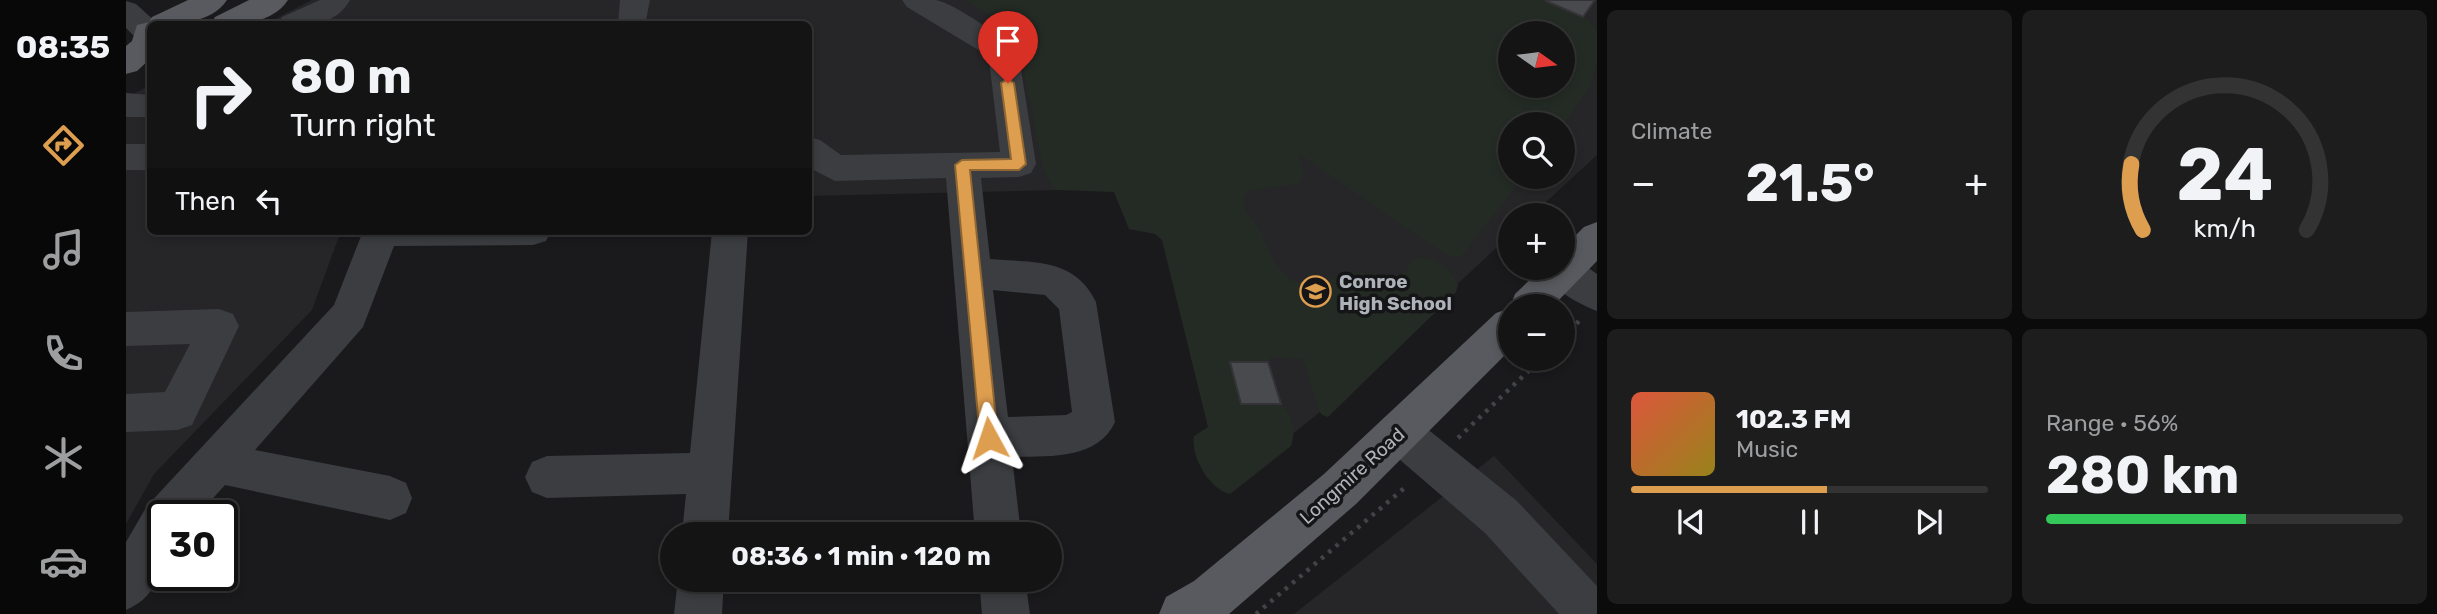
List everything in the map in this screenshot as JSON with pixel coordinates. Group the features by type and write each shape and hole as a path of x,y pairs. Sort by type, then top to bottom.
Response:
{"main road":[{"path":"208,21 229,17 273,0"},
{"path":"126,63 147,45 147,33"},
{"path":"126,76 147,65"},
{"path":"1575,260 1597,237"},
{"path":"1541,294 1555,280"},
{"name":"Longmire Road","path":"1204,609 1340,489 1498,337"}],"street":[{"path":"300,21 331,7 335,0"},
{"path":"631,21 635,0"},
{"path":"812,152 835,168 1019,164 1004,57 991,44 917,0"},
{"path":"126,11 147,33"},
{"path":"126,105 147,106"},
{"path":"126,158 147,157"},
{"path":"962,165 997,522"},
{"path":"184,500 349,315 380,235"},
{"path":"706,522 730,235"},
{"path":"973,273 1055,281 1077,302 1094,422 1070,435 989,438"},
{"path":"1575,279 1597,295"},
{"path":"126,329 219,327 177,411 126,413"},
{"path":"1400,433 1501,517 1591,614"},
{"path":"219,463 390,498"},
{"path":"547,477 710,473"},
{"path":"126,587 147,550"},
{"path":"698,614 700,592"},
{"path":"1003,592 1006,614"}],"path":[{"path":"1256,614 1381,510 1528,371"}],"shaded area":[{"path":"312,0 1020,0 1043,47 1059,190 812,196 812,21 271,21"},
{"name":"Conroe High School","path":"966,0 1544,0 1588,20 1597,31 1597,62 1590,87 1572,112 1498,112 1498,189 1514,189 1503,203 1498,203 1498,209 1460,258 1445,254 1299,154 1303,172 1300,183 1248,191 1243,200 1246,212 1259,228 1275,264 1292,281 1316,284 1351,272 1400,275 1406,271 1411,261 1426,258 1451,272 1458,285 1456,292 1328,417 1322,415 1319,410 1303,359 1271,357 1268,362 1230,362 1241,404 1281,404 1291,418 1293,435 1291,446 1230,494 1215,486 1209,479 1195,453 1194,436 1208,427 1162,240 1155,234 1129,229 1114,192 1059,190 1053,187 1043,168 1017,37 1009,27"},
{"name":"Conroe High School","path":"1108,0 1597,0 1597,155 1575,175 1575,112 1498,112 1498,189 1560,189 1545,203 1498,203 1498,246 1325,408 1233,482"},
{"path":"147,87 147,235 340,235 312,310 154,474 126,524 126,98"},
{"path":"1494,456 1597,564 1597,614 1294,614"}],"building":[{"path":"1546,0 1595,0 1583,17 1546,1"},
{"path":"1230,362 1268,362 1281,404 1241,404"}],"place":[{"name":"Conroe High School","path":"1316,292"}],"route":[{"path":"989,438 962,165 1019,164 1008,83"}]}
